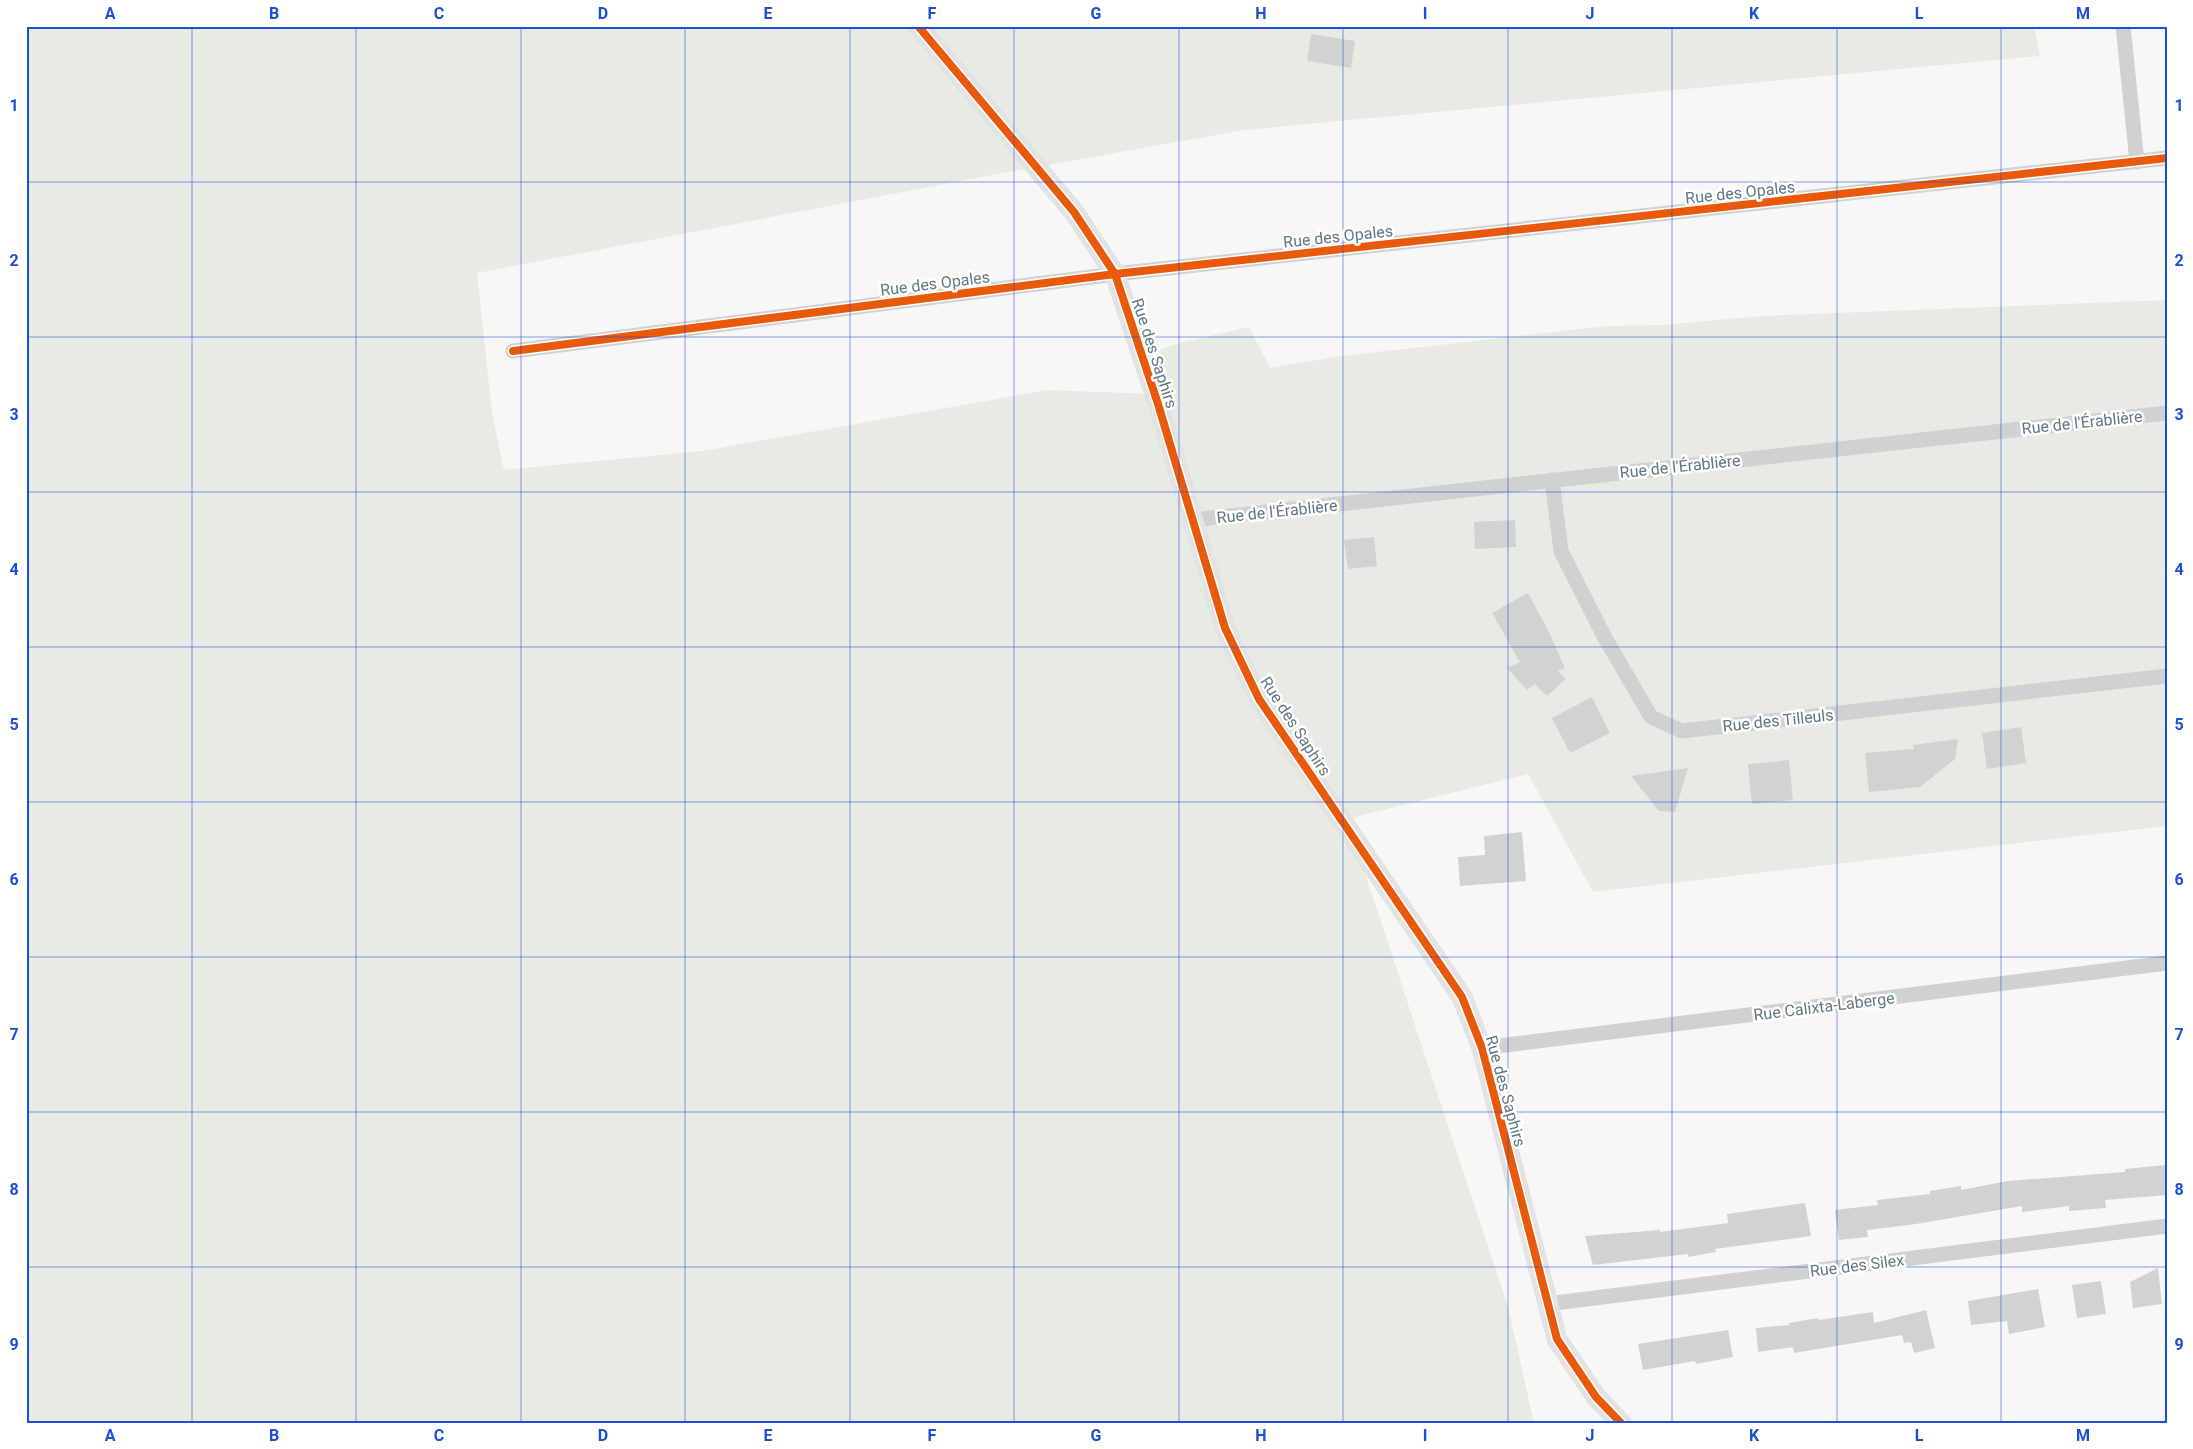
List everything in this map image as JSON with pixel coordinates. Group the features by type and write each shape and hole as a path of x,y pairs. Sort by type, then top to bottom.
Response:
{"street":[{"name":"Rue des Saphirs","path":"918,26 1074,212 1115,274 1158,404 1225,628 1259,699 1462,997 1482,1048 1557,1339 1596,1398 1621,1423"},
{"path":"2123,26 2137,162"},
{"name":"Rue des Opales","path":"513,351 1115,274 2167,158"},
{"name":"Rue de l'Érablière","path":"1193,520 2167,413"},
{"name":"Rue des Tilleuls","path":"1552,480 1561,551 1605,638 1651,717 1682,731 2167,676"},
{"name":"Rue Calixta-Laberge","path":"1482,1048 2167,963"},
{"name":"Rue des Silex","path":"1547,1304 2167,1226"}],"shaded area":[{"path":"26,26 2034,26 2040,56 1244,130 992,175 477,273 492,412 504,470 702,451 1047,390 1156,394 1161,349 1249,327 1270,368 1341,356 1607,326 1662,325 1762,316 2167,300 2167,826 1593,892 1528,774 1347,819 1508,1307 1534,1423 26,1423"}],"building":[{"path":"1311,34 1355,41 1351,68 1307,61"},
{"path":"1515,520 1516,547 1475,549 1474,522"},
{"path":"1374,537 1377,566 1348,569 1344,540"},
{"path":"1528,593 1548,630 1565,668 1558,671 1566,679 1547,696 1535,684 1527,690 1507,668 1520,662 1492,613"},
{"path":"1592,697 1610,733 1570,753 1552,718"},
{"path":"2021,727 2026,763 1987,769 1982,733"},
{"path":"1958,739 1955,759 1920,787 1869,792 1865,753 1914,749 1913,745"},
{"path":"1789,760 1793,800 1752,804 1748,764"},
{"path":"1688,768 1675,812 1659,811 1631,776"},
{"path":"1522,832 1526,881 1460,886 1458,857 1485,855 1484,836"},
{"path":"2165,1165 2167,1195 2105,1200 2106,1208 2069,1211 2069,1206 2022,1212 2022,1206 1916,1224 1867,1230 1868,1237 1839,1240 1835,1210 1878,1205 1877,1200 1930,1194 1930,1191 1961,1186 1961,1190 2008,1181 2125,1172 2125,1169"},
{"path":"1805,1203 1811,1236 1715,1249 1716,1252 1688,1257 1688,1254 1593,1265 1585,1236 1660,1230 1660,1232 1728,1223 1727,1214"},
{"path":"2158,1268 2162,1304 2133,1308 2130,1282"},
{"path":"2101,1281 2106,1314 2077,1318 2072,1285"},
{"path":"2038,1289 2045,1327 2009,1334 2007,1321 1971,1325 1968,1301"},
{"path":"1926,1310 1935,1348 1914,1353 1911,1342 1904,1343 1902,1335 1794,1353 1793,1347 1758,1352 1756,1328 1789,1325 1789,1323 1818,1318 1819,1320 1873,1312 1874,1323"},
{"path":"1728,1330 1733,1357 1696,1364 1695,1361 1643,1370 1638,1344"}],"cycle path":[{"path":"918,26 1074,212 1115,274 1158,404 1225,628 1259,699 1462,997 1482,1048 1557,1339 1596,1397 1621,1423"},
{"path":"513,351 1115,274 2167,158"}]}
